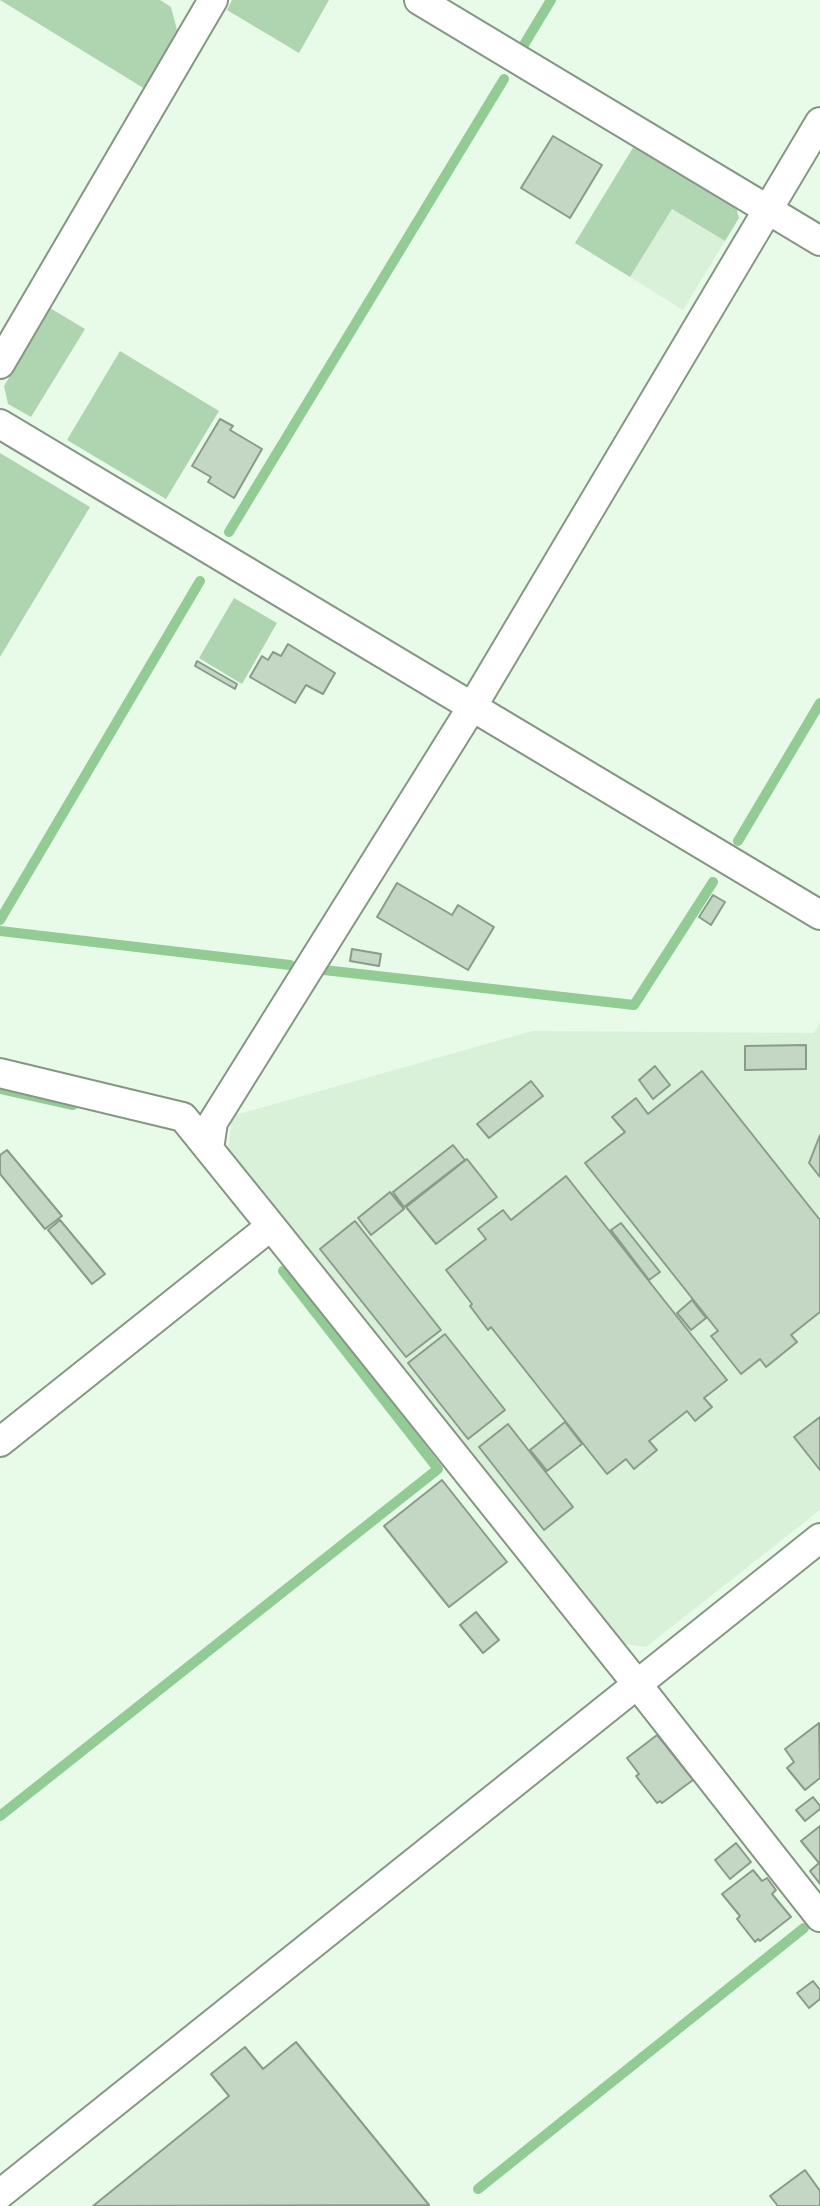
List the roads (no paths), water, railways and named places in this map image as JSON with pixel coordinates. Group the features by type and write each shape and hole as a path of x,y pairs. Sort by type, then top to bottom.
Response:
{"street":[{"path":"419,0 820,241"},
{"path":"0,364 202,4"},
{"path":"209,1149 213,1122 472,707 820,122"},
{"path":"0,424 820,915"},
{"path":"0,1073 183,1117 820,1917"},
{"path":"0,1442 271,1226"},
{"path":"0,2194 820,1538"}],"waterway":[{"path":"522,48 551,0"},
{"path":"229,532 504,79"},
{"path":"0,920 200,581"},
{"path":"738,841 820,703"},
{"path":"324,970 634,1005 713,882"},
{"path":"0,931 290,965"},
{"path":"0,1089 73,1105"},
{"path":"0,1816 438,1469 283,1271"},
{"path":"478,2189 804,1928"}]}
